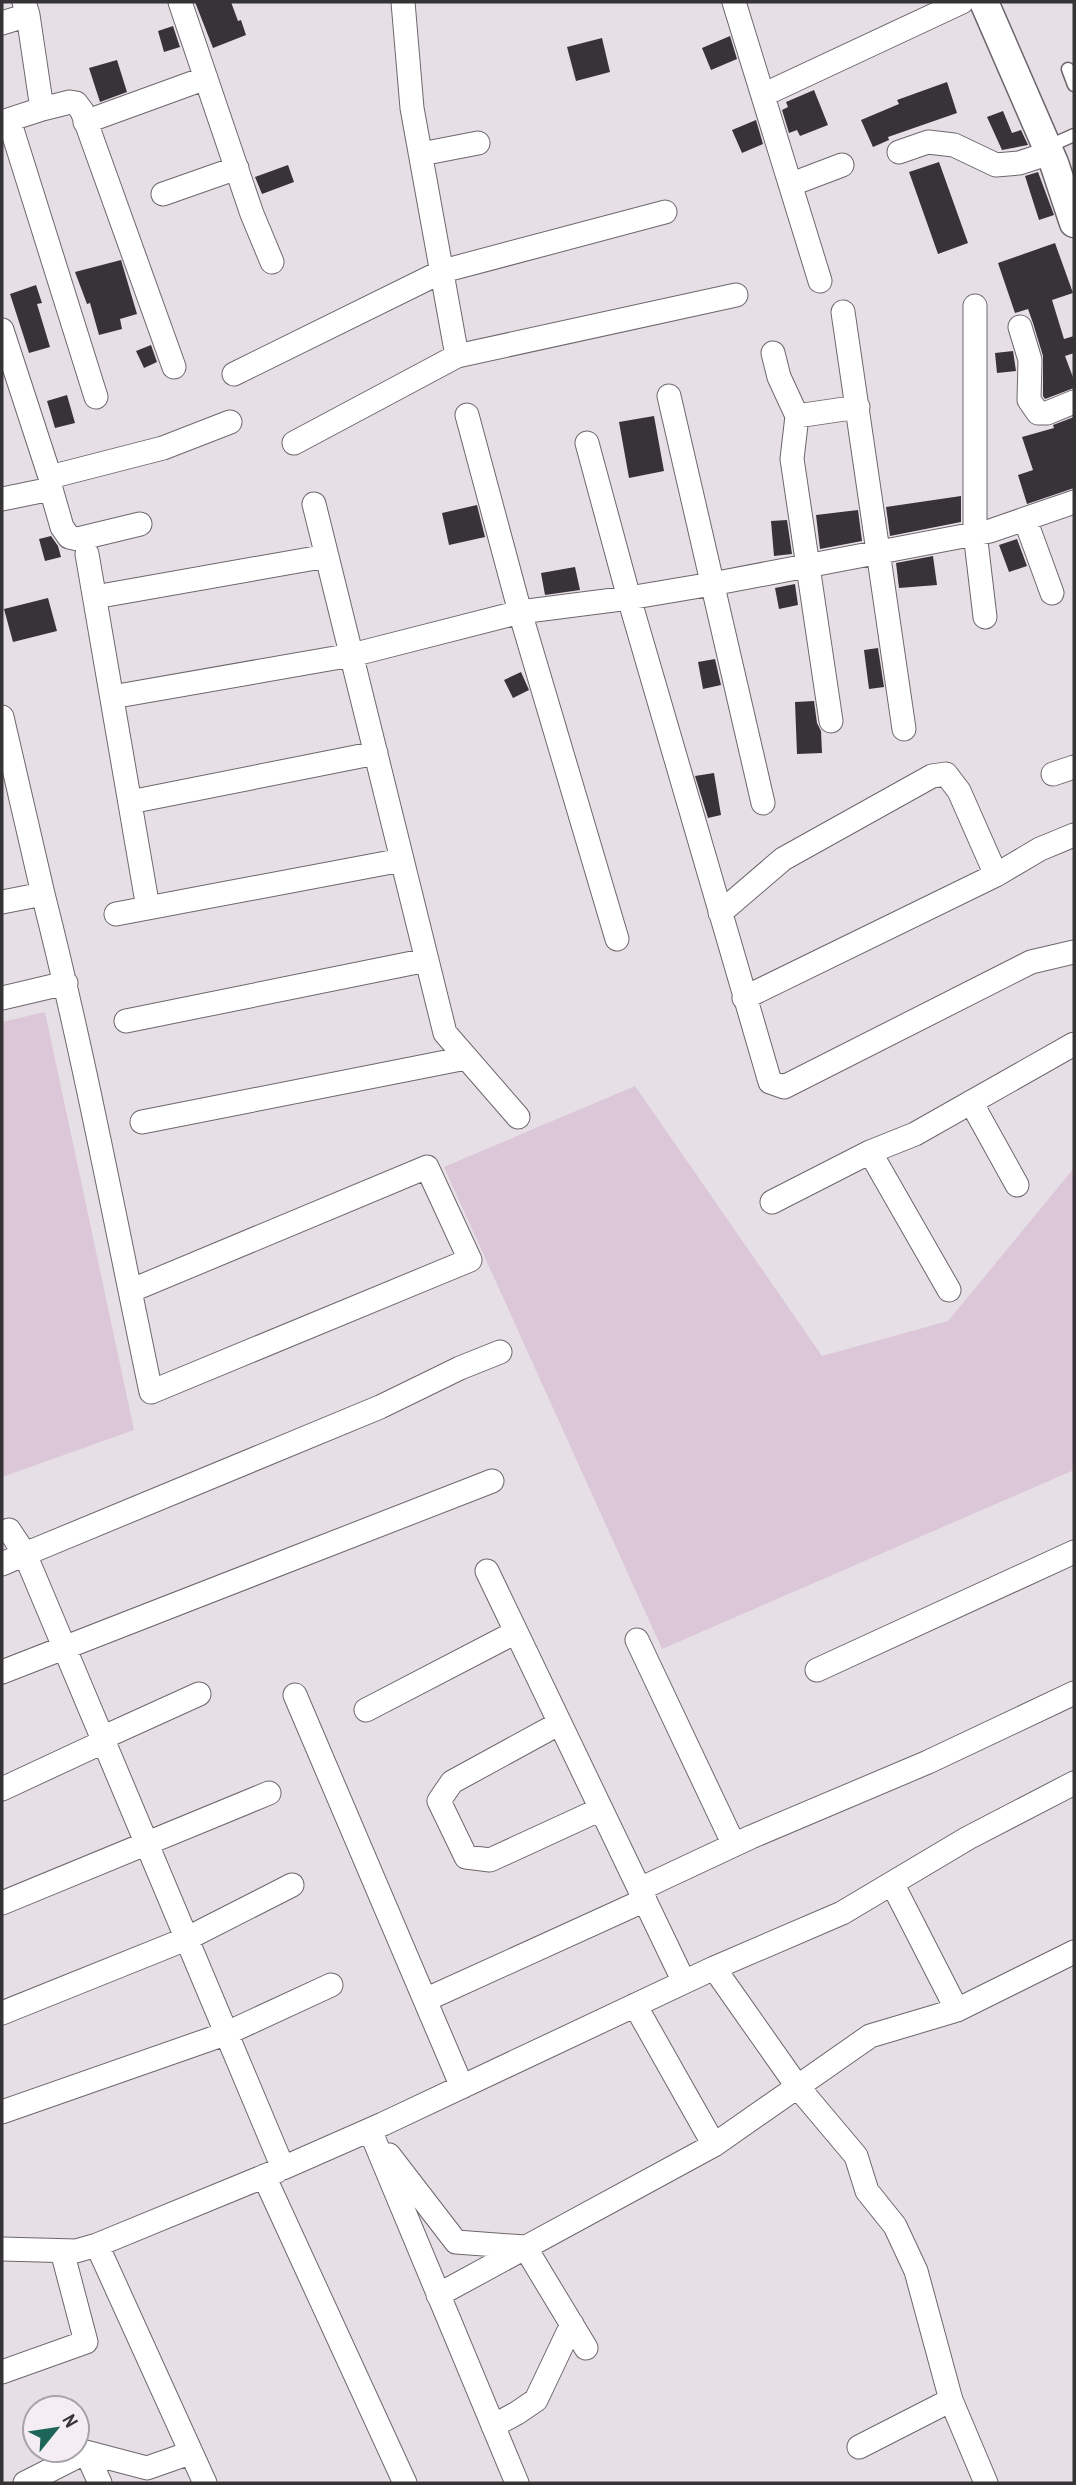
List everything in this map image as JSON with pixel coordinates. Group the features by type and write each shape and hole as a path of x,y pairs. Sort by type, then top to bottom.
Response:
{"street":[{"path":"180,2 272,262"},
{"path":"404,2 412,108 457,356"},
{"path":"734,2 820,281"},
{"path":"763,95 962,2"},
{"path":"984,2 1072,208"},
{"path":"2,23 26,9 42,109"},
{"path":"85,121 206,78"},
{"path":"96,397 5,121 69,102 76,103 85,121 174,367"},
{"path":"899,152 928,142 954,145 996,165 1019,163 1049,150"},
{"path":"421,154 478,143"},
{"path":"792,184 842,165"},
{"path":"163,194 237,168"},
{"path":"234,374 443,271 665,212"},
{"path":"294,443 457,356 736,295"},
{"path":"975,306 975,533 985,617"},
{"path":"843,312 904,729"},
{"path":"1020,327 1030,360 1029,400 1038,413 1047,413 1074,402"},
{"path":"2,330 51,483 62,527 69,537 78,539 140,524"},
{"path":"773,353 779,377 797,416 792,458 831,721"},
{"path":"669,396 762,803"},
{"path":"797,416 858,407"},
{"path":"467,415 520,612 617,939"},
{"path":"2,499 163,448 230,422"},
{"path":"587,443 629,598 770,1082 784,1087 1031,962 1074,952"},
{"path":"112,697 352,655 520,612 712,584 990,531 1074,502"},
{"path":"314,504 445,1033 518,1117"},
{"path":"1025,519 1052,593"},
{"path":"87,554 148,908"},
{"path":"94,597 327,556"},
{"path":"2,717 10,789 43,894 66,983 130,1291 151,1392 470,1260 427,1167 130,1291"},
{"path":"130,802 376,754"},
{"path":"720,913 783,859 932,776 946,774 958,791 996,875"},
{"path":"744,998 996,875 1040,849 1074,835"},
{"path":"116,914 402,859"},
{"path":"2,902 43,894"},
{"path":"126,1021 427,960"},
{"path":"2,998 66,983"},
{"path":"772,1202 870,1152 915,1134 1074,1044"},
{"path":"142,1122 466,1058"},
{"path":"971,1102 1017,1185"},
{"path":"870,1152 949,1290"},
{"path":"2,1564 380,1408 460,1368 499,1352"},
{"path":"2,1672 492,1480"},
{"path":"9,1530 25,1554 186,1939 225,2034 273,2172 405,2483"},
{"path":"817,1670 1074,1552"},
{"path":"486,1571 684,1982"},
{"path":"366,1710 516,1632"},
{"path":"637,1640 734,1845"},
{"path":"425,2000 643,1895 734,1845 928,1762 1074,1693"},
{"path":"2,1789 199,1694"},
{"path":"295,1695 462,2087"},
{"path":"560,1723 452,1782 439,1801 447,1818 466,1857 490,1860 601,1809"},
{"path":"2,2266 13,2250 76,2251 97,2245 370,2130 635,2004 842,1913 968,1838 1074,1783"},
{"path":"2,1903 269,1793"},
{"path":"2,2013 186,1939 292,1885"},
{"path":"893,1885 957,2010"},
{"path":"438,2295 714,2145 870,2036 957,2010 1074,1952"},
{"path":"714,1968 797,2086 856,2156 867,2191 895,2226 916,2271 951,2400 986,2483"},
{"path":"2,2112 225,2034 331,1985"},
{"path":"635,2004 714,2145"},
{"path":"370,2130 456,2242 525,2247"},
{"path":"370,2130 517,2483"},
{"path":"97,2245 205,2483"},
{"path":"525,2247 586,2348"},
{"path":"2,2372 86,2342 62,2251"},
{"path":"493,2426 536,2400 572,2323"},
{"path":"859,2447 951,2400"},
{"path":"91,2453 147,2468 190,2453"},
{"path":"91,2463 100,2483"},
{"path":"25,2483 62,2464"}],"lane":[{"path":"1068,69 1074,85"},
{"path":"1049,150 1074,135"}],"shaded area":[{"path":"45,1012 134,1430 2,1477 2,1022"},
{"path":"635,1086 822,1356 948,1321 1074,1168 1074,1470 662,1649 444,1167"}],"building":[{"path":"195,2 231,2 246,35 213,48"},
{"path":"173,26 180,47 164,52 158,31"},
{"path":"730,36 737,59 711,70 702,48"},
{"path":"602,38 610,72 576,81 567,47"},
{"path":"117,60 127,92 100,102 89,68"},
{"path":"947,82 957,113 888,137 889,140 873,147 861,120 899,104 897,100"},
{"path":"814,90 828,125 800,136 797,130 789,133 782,110 788,107 786,102"},
{"path":"1003,111 1012,133 1021,130 1028,145 1002,150 987,117"},
{"path":"756,120 763,144 742,153 732,130"},
{"path":"939,162 968,243 938,254 909,172"},
{"path":"288,165 294,182 262,194 255,177"},
{"path":"1038,172 1054,215 1039,220 1025,176"},
{"path":"1055,243 1073,293 1052,300 1064,339 1074,336 1074,353 1065,356 1074,380 1074,388 1045,399 1043,356 1033,323 1028,309 1015,313 998,263"},
{"path":"121,260 137,314 120,319 122,329 99,335 90,303 87,304 75,272"},
{"path":"36,285 42,303 37,304 50,347 29,353 10,294"},
{"path":"151,345 157,362 144,368 136,351"},
{"path":"1013,351 1016,371 997,373 995,353"},
{"path":"67,395 75,423 55,428 47,401"},
{"path":"654,416 664,471 629,478 619,422"},
{"path":"1074,417 1074,488 1027,504 1018,475 1033,470 1022,437 1054,428 1053,425"},
{"path":"961,496 961,522 890,536 886,507"},
{"path":"477,505 485,537 449,545 442,513"},
{"path":"858,510 862,541 820,549 816,515"},
{"path":"787,520 792,554 774,556 771,521"},
{"path":"51,536 61,557 45,561 39,539"},
{"path":"1017,539 1027,566 1009,572 999,545"},
{"path":"933,556 937,585 899,588 896,563"},
{"path":"575,567 580,590 545,595 541,573"},
{"path":"795,584 798,605 779,609 775,588"},
{"path":"48,598 57,631 13,642 4,609"},
{"path":"878,648 884,687 869,689 864,650"},
{"path":"715,659 721,685 703,689 698,662"},
{"path":"521,672 529,690 513,698 504,680"},
{"path":"814,701 821,731 822,753 797,754 795,702"},
{"path":"714,773 721,815 708,818 695,776"}]}
